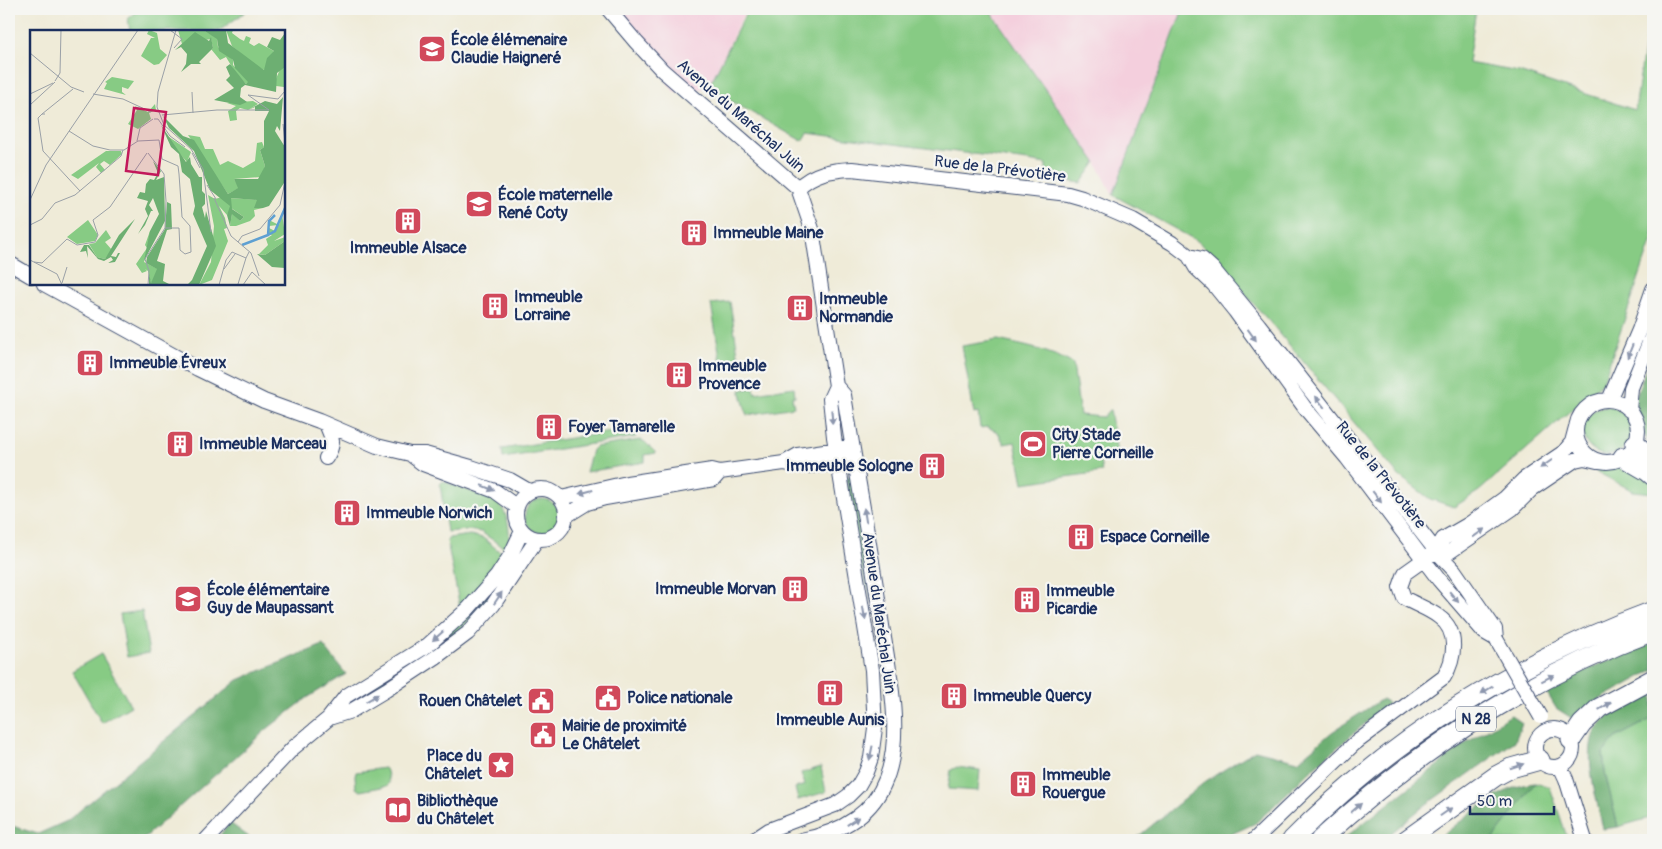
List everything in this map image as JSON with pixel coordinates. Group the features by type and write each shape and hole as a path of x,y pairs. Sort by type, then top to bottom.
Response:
{"highway":[{"path":"1629,451 1653,459"},
{"path":"1629,451 1653,476"},
{"path":"1608,628 1653,597"},
{"name":"N 28","path":"1292,840 1362,777 1443,718 1536,662 1608,628 1653,611"},
{"name":"N 28","path":"1320,840 1383,785 1430,750 1498,706 1588,657 1653,631"},
{"path":"1572,740 1582,724 1599,708 1653,678"},
{"path":"1406,840 1496,776 1511,768 1540,760"}],"street":[{"name":"Avenue du Maréchal Juin","path":"608,9 662,70 798,188 812,229 836,386 844,395 870,546 892,691 894,747 892,759 880,791 865,812 833,832 801,840"},
{"name":"Rue de la Prévotière","path":"798,188 806,180 818,174 852,169 1068,194 1133,220 1172,243 1189,256 1196,268 1214,285 1305,408 1347,458 1440,580 1484,632 1496,639"},
{"name":"Rue de la Prévotière","path":"1189,256 1202,259 1213,269 1436,551 1454,570 1495,629 1496,639 1546,730"},
{"path":"9,263 30,275"},
{"path":"46,285 198,370 264,402 326,424 377,446 410,454 426,454 471,467 510,480 529,491"},
{"path":"1609,400 1639,330 1653,289"},
{"path":"1629,410 1631,388 1653,333"},
{"name":"Avenue du Maréchal Juin","path":"754,840 769,830 835,805 848,796 858,786 871,758 875,728 872,670 835,449 830,399 836,386"},
{"path":"1254,840 1354,744 1444,677 1450,667 1453,655 1453,639 1444,621 1435,614 1404,598 1400,587 1405,573 1436,551 1443,538 1469,524 1505,498 1524,479 1564,452 1572,442 1579,418 1591,404 1609,400 1624,405 1634,417 1638,426 1638,435 1629,451 1606,462 1584,458 1575,460 1532,489 1512,510 1472,538 1448,553 1436,551"},
{"path":"326,424 332,438 332,446 326,458"},
{"path":"1576,428 1581,448 1588,456 1598,461"},
{"path":"784,463 798,455 835,449 854,453"},
{"path":"561,498 627,483 712,470 720,472 784,463 799,466 824,466 838,463 854,453"},
{"path":"410,454 423,464 495,491 517,507"},
{"path":"566,516 587,503 605,498 714,480 720,472"},
{"path":"542,488 561,498 564,503 566,516 561,529 554,535 544,539 537,539 522,531 517,521 517,507 520,499 529,491 542,488"},
{"path":"206,840 293,748 328,718 346,696 428,645 468,609 498,576 522,531"},
{"path":"328,718 351,711 386,690 436,657 468,632 493,605 537,539"},
{"path":"1558,729 1572,740 1570,758 1560,766 1549,766 1540,760 1536,744 1541,734 1546,730 1558,729"},
{"path":"1560,766 1566,779 1584,840"}],"shaded area":[{"path":"616,9 746,9 708,88 674,92"},
{"path":"989,9 1183,9 1113,195 1096,162"}],"green space":[{"path":"140,9 249,9 220,30 130,30 128,19"},
{"path":"748,9 989,9 1096,162 1081,183 1046,178 1046,164 1028,161 807,133 802,141 708,88"},
{"path":"1183,9 1476,9 1468,63 1519,72 1635,110 1648,22 1653,24 1653,237 1603,382 1479,491 1454,507 1430,499 1398,475 1275,328 1199,242 1113,195"},
{"path":"730,302 739,360 721,363 711,304"},
{"path":"998,340 1046,352 1073,364 1080,415 1103,417 1110,409 1117,453 1100,461 1102,472 1023,483 1015,442 1004,444 998,432 987,427 980,428 978,413 974,414 962,346"},
{"path":"1653,349 1653,392 1649,404 1653,409 1653,447 1643,433 1635,400"},
{"path":"794,387 795,396 792,397 794,407 747,415 740,390 754,388 755,393"},
{"path":"1607,407 1616,409 1624,414 1629,422 1631,431 1629,440 1624,448 1616,453 1607,455 1598,453 1590,448 1585,440 1583,431 1585,422 1590,414 1598,409"},
{"path":"634,428 636,437 503,458 502,449"},
{"path":"640,440 645,442 656,453 645,455 645,462 586,472 592,450 595,447"},
{"path":"1625,464 1653,483 1653,493 1633,491 1595,471 1596,466 1603,468"},
{"path":"853,476 872,603 860,564 846,477"},
{"path":"443,481 496,501 500,505 504,510 509,530 506,549 481,532 467,530 447,532 440,484"},
{"path":"542,499 554,504 559,516 554,528 542,533 530,528 525,516 530,504"},
{"path":"470,535 483,538 503,554 475,592 460,608 447,541 449,538"},
{"path":"504,575 488,601 458,631 424,657 351,703 350,701"},
{"path":"142,611 149,653 127,657 120,614"},
{"path":"1653,644 1653,670 1588,706 1573,719 1556,708 1547,693 1598,665"},
{"path":"323,645 346,674 307,698 267,729 142,840 9,840 9,825 38,834 67,821 238,680"},
{"path":"101,654 131,706 102,723 72,671"},
{"path":"1653,692 1653,718 1615,738 1603,753 1605,773 1618,827 1603,829 1594,790 1590,760 1594,733 1600,724 1611,714"},
{"path":"1382,699 1389,703 1310,771 1256,823 1218,840 1134,840 1206,781 1255,750 1298,761 1332,732"},
{"path":"1511,715 1522,723 1515,741 1424,806 1383,840 1342,840 1466,743"},
{"path":"1653,718 1653,817 1618,827 1605,773 1603,753 1615,738"},
{"path":"821,767 826,792 798,800 795,788 805,785 801,773"},
{"path":"957,767 980,770 978,791 948,789 951,770"},
{"path":"384,768 387,771 389,783 387,786 360,791 356,788 356,772"},
{"path":"1535,783 1550,787 1568,840 1492,840"},
{"path":"1535,783 1492,840 1437,840 1495,797 1522,785"},
{"path":"230,823 253,840 216,840"}],"place":[{"name":"École élémenaire Claudie Haigneré","path":"432,49"},
{"name":"École maternelle René Coty","path":"479,204"},
{"name":"Immeuble Alsace","path":"408,221"},
{"name":"Immeuble Maine","path":"694,233"},
{"name":"Immeuble Lorraine","path":"495,306"},
{"name":"Immeuble Normandie","path":"800,308"},
{"name":"Immeuble Évreux","path":"90,363"},
{"name":"Immeuble Provence","path":"679,375"},
{"name":"Foyer Tamarelle","path":"549,427"},
{"name":"Immeuble Marceau","path":"180,444"},
{"name":"City Stade Pierre Corneille","path":"1033,444"},
{"name":"Immeuble Sologne","path":"932,466"},
{"name":"Immeuble Norwich","path":"347,513"},
{"name":"Espace Corneille","path":"1081,537"},
{"name":"Immeuble Morvan","path":"795,589"},
{"name":"École élémentaire Guy de Maupassant","path":"188,599"},
{"name":"Immeuble Picardie","path":"1027,600"},
{"name":"Immeuble Aunis","path":"830,693"},
{"name":"Immeuble Quercy","path":"954,696"},
{"name":"Police nationale","path":"608,698"},
{"name":"Rouen Châtelet","path":"541,701"},
{"name":"Mairie de proximité Le Châtelet","path":"543,735"},
{"name":"Place du Châtelet","path":"501,765"},
{"name":"Immeuble Rouergue","path":"1023,784"},
{"name":"Bibliothèque du Châtelet","path":"398,810"}]}
